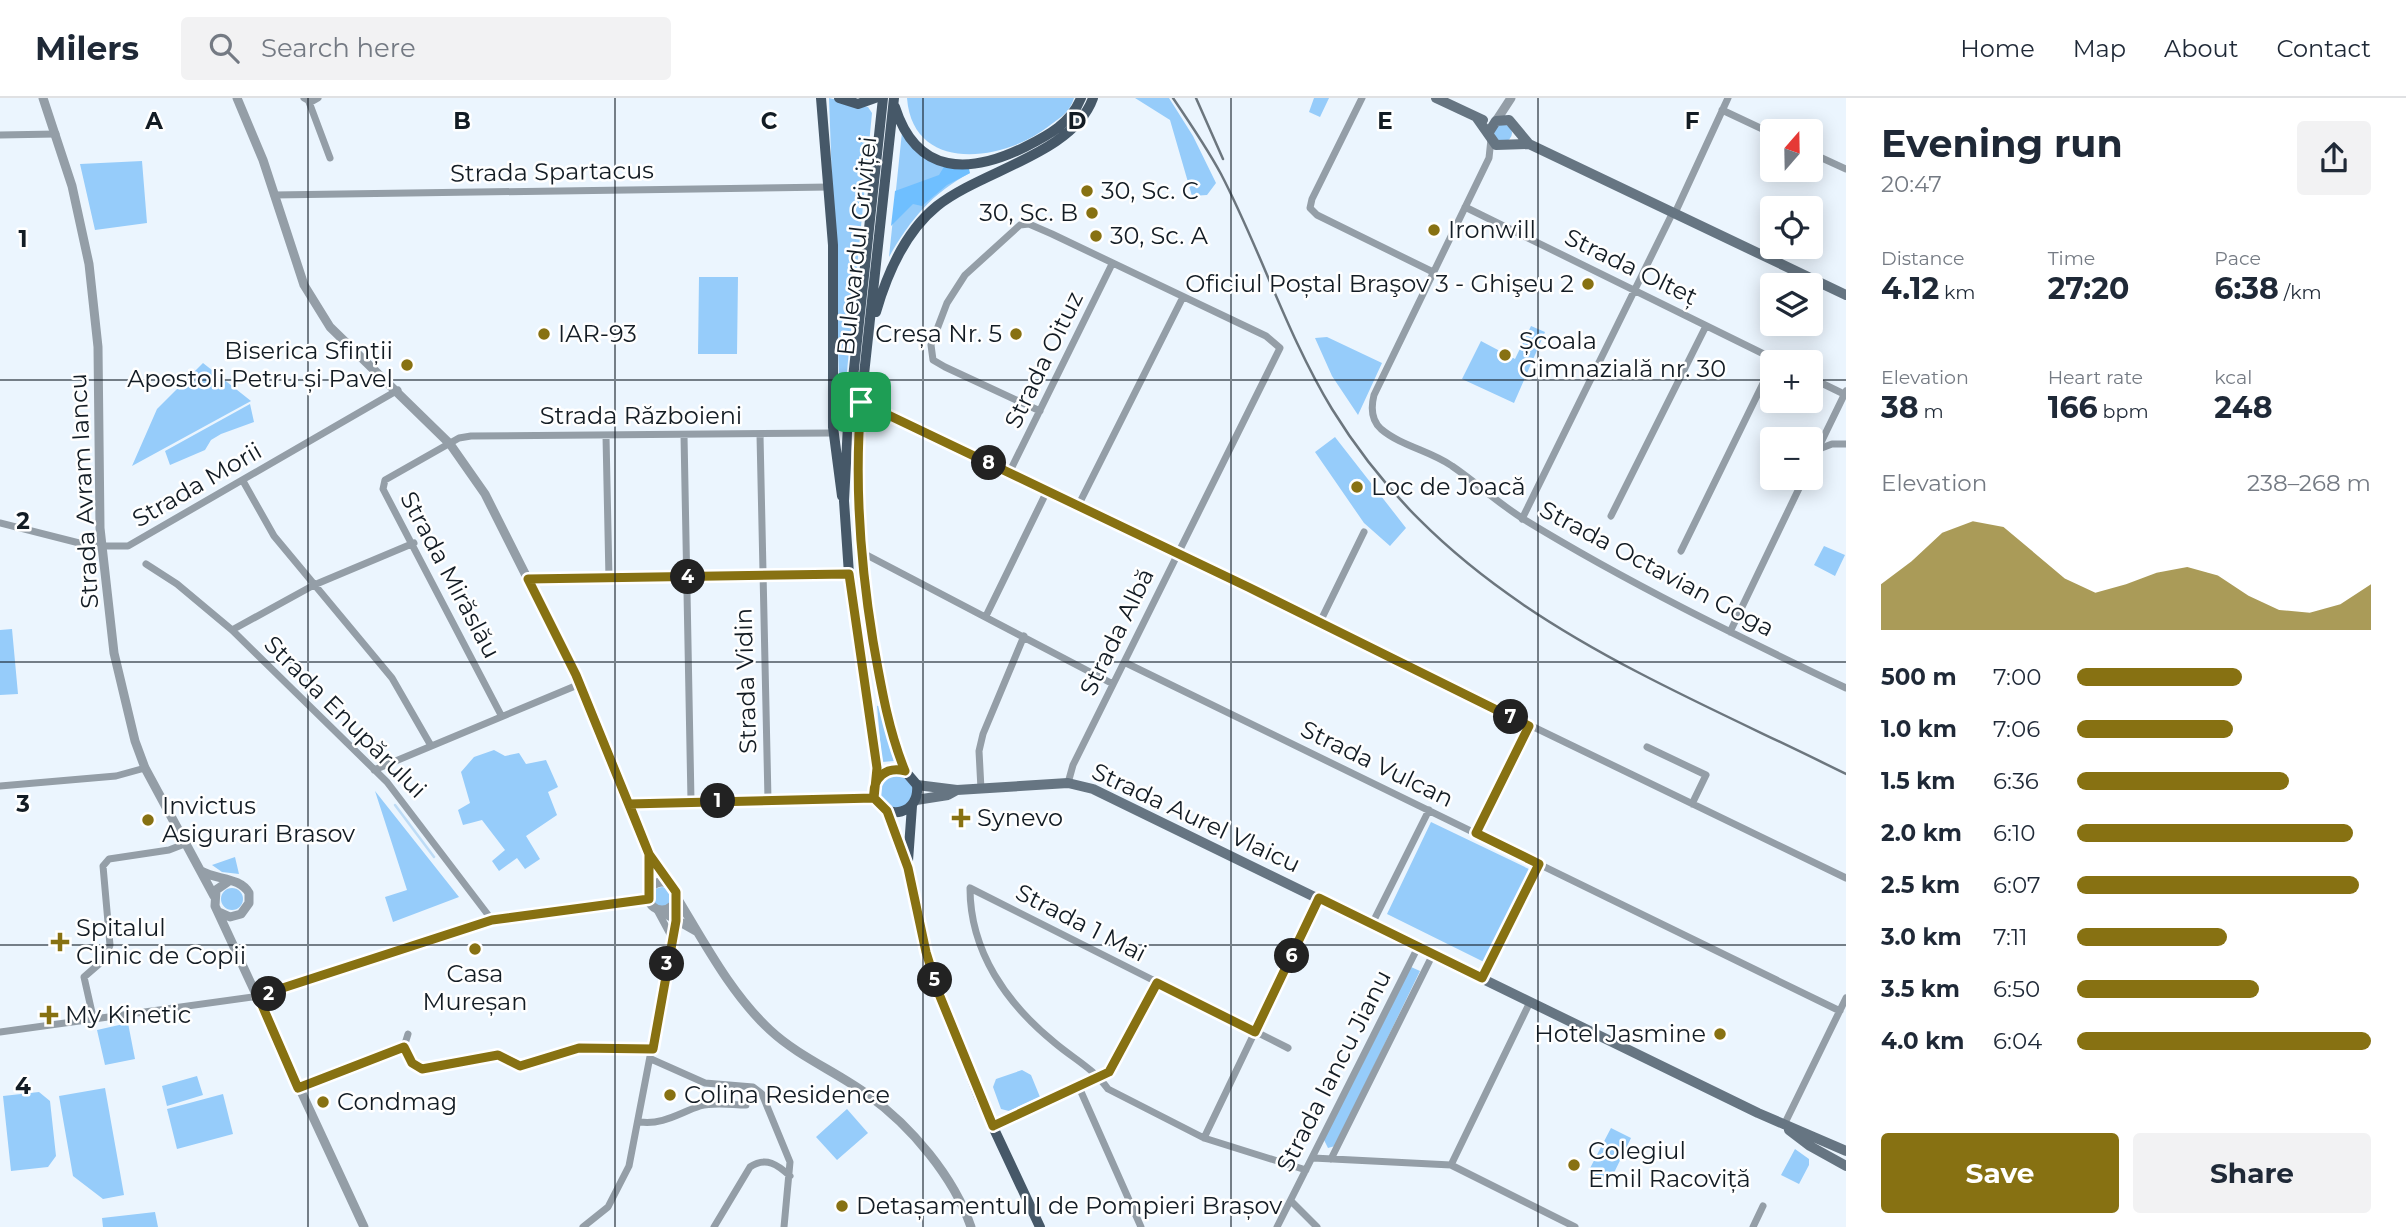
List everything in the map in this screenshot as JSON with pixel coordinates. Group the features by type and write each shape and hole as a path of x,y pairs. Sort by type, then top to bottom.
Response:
{"main road":[{"name":"Bulevardul Griviței","path":"821,98 833,245 834,433 839,488 844,501"},
{"path":"839,98 858,104 875,98"},
{"path":"890,99 905,131 924,153 947,163 971,166 1010,154 1054,131 1066,122 1081,98"},
{"path":"867,345 891,271 925,218 946,200 975,182 1072,131 1085,115 1093,98"},
{"path":"1436,98 1492,128 1507,146"},
{"name":"Bulevardul Griviței","path":"890,99 861,402 857,500 860,552 884,702 905,771"},
{"name":"Bulevardul Griviței","path":"876,781 873,738 849,574 844,501 848,425 890,99"},
{"path":"1492,128 1505,119 1515,126 1529,144 1846,295"},
{"path":"1507,146 1515,139 1515,126"},
{"path":"1507,146 1529,144"},
{"path":"908,868 917,785 905,771 886,771 876,781 874,798 887,811 908,868 926,952 939,994 993,1126 1040,1227"},
{"name":"Strada Aurel Vlaicu","path":"917,785 957,790 1068,783 1106,795 1784,1125 1846,1151"},
{"name":"Strada Aurel Vlaicu","path":"914,803 948,795 957,790"},
{"path":"887,811 901,813 914,803"},
{"name":"Strada Aurel Vlaicu","path":"1784,1125 1810,1146 1846,1166"}],"street":[{"name":"Strada Avram Iancu","path":"43,98 80,214 94,311 102,548 114,653 135,741 145,768 214,896"},
{"path":"237,98 275,195 297,268 320,312 348,346 398,390 450,443 485,494 580,684 649,854 696,931 751,1011 773,1033 867,1094 902,1125 952,1186 971,1227"},
{"path":"318,98 307,100 330,158"},
{"path":"1362,98 1310,208 1317,215 1433,272 1490,157 1492,128 1511,99"},
{"path":"1522,519 1728,98"},
{"path":"1511,99 1515,126"},
{"path":"1722,110 1760,128"},
{"path":"0,135 56,134"},
{"path":"1490,157 1507,146"},
{"path":"1824,159 1846,169"},
{"name":"Strada Spartacus","path":"275,195 829,187"},
{"name":"Strada Olteț","path":"1465,207 1760,354"},
{"path":"1040,411 933,360 931,345 947,303 965,275 1025,224 1183,297 1079,506"},
{"name":"Strada Oituz","path":"1009,473 1112,264"},
{"name":"Strada Octavian Goga","path":"1433,272 1374,395 1372,409 1375,422 1392,436 1447,462 1522,519 1730,632 1846,688"},
{"name":"Strada Albă","path":"1068,783 1073,765 1280,348 1266,336 1183,297"},
{"path":"1611,516 1706,326"},
{"path":"1823,383 1846,393 1823,440"},
{"name":"Strada Morii","path":"0,523 102,548 137,542 398,390"},
{"path":"1681,551 1760,392"},
{"path":"861,402 1846,878"},
{"name":"Strada Războieni","path":"450,443 471,436 834,433"},
{"name":"Strada Vidin","path":"760,435 768,800"},
{"path":"606,436 608,579"},
{"path":"684,436 691,802"},
{"name":"Strada Mirăslău","path":"450,443 383,483 383,489 501,715"},
{"path":"1823,448 1832,444 1846,444"},
{"path":"243,481 274,536 392,678 430,744"},
{"path":"1730,632 1798,490"},
{"path":"986,616 1047,491"},
{"path":"1320,622 1364,532"},
{"path":"232,630 314,584 414,544"},
{"path":"860,552 1113,684"},
{"name":"Strada Enupărului","path":"146,564 177,584 232,630 374,770 410,808 444,859 492,920"},
{"path":"528,579 849,574"},
{"path":"981,789 979,758 983,734 1024,636"},
{"name":"Strada Vulcan","path":"1124,662 1840,1011"},
{"path":"374,770 430,744 580,684"},
{"path":"1476,833 1529,726"},
{"path":"1647,747 1706,775 1692,804"},
{"path":"0,786 116,776 145,768"},
{"path":"629,804 874,798"},
{"path":"1372,924 1429,810"},
{"path":"93,1017 84,977 106,958 110,945 103,866 109,859 169,849 187,843"},
{"path":"649,854 649,895 671,937"},
{"path":"1482,978 1539,864"},
{"path":"201,871 241,884 249,893 248,906 233,926 234,945"},
{"path":"229,881 220,885 214,896 219,912 364,1227"},
{"path":"0,1032 258,996 492,920 649,895 657,883 668,883"},
{"name":"Strada 1 Mai","path":"1098,1075 1054,1042 1014,1003 995,978 972,925 970,888 1288,1048"},
{"path":"1204,1138 1319,898"},
{"path":"658,909 668,909 676,899"},
{"path":"584,1227 608,1207 622,1186 640,1122 671,937 676,921 676,899"},
{"path":"658,909 696,931"},
{"path":"219,912 227,916 238,916"},
{"path":"671,937 683,931 696,931"},
{"name":"Strada Iancu Jianu","path":"1278,1227 1418,947"},
{"name":"Strada Iancu Jianu","path":"1331,1159 1433,954"},
{"path":"993,1126 1109,1072 1157,983"},
{"path":"1784,1125 1846,998"},
{"path":"1451,1166 1530,1002"},
{"path":"408,1034 404,1047 412,1063 422,1069 498,1055 515,1065 524,1066 559,1052 579,1048 653,1049"},
{"path":"298,1088 404,1047"},
{"path":"651,1059 705,1083 757,1090 773,1116 788,1155 790,1176 784,1227"},
{"path":"1098,1075 1108,1089 1204,1138 1306,1170"},
{"path":"1078,1085 1141,1227"},
{"path":"640,1122 671,1119 702,1105 746,1105"},
{"path":"1313,1158 1451,1166 1575,1227"},
{"path":"714,1227 750,1167 757,1163 773,1163 790,1176"},
{"path":"1291,1201 1317,1227"},
{"path":"1752,1227 1763,1206"}],"shaded area":[{"path":"829,98 868,107 872,113 841,433"},
{"path":"907,98 1074,98 1064,114 1031,138 986,153 964,154 943,150 926,140 913,123"},
{"path":"1135,98 1169,98 1193,136 1216,183 1207,195 1192,196 1170,120"},
{"path":"1314,98 1329,98 1320,117 1309,112"},
{"path":"1503,124 1509,127 1512,133 1509,139 1503,142 1497,139 1494,133 1497,127"},
{"path":"902,132 915,149 970,173 944,189 923,209 889,257"},
{"path":"142,161 147,223 95,230 80,164"},
{"path":"945,165 969,169 970,173 947,185 922,206 913,204 891,226 895,191 939,175"},
{"path":"699,277 738,277 737,354 698,354"},
{"path":"1531,326 1545,332 1514,403 1462,379 1481,341 1515,359"},
{"path":"1327,337 1382,363 1358,415 1332,376 1315,338"},
{"path":"203,363 251,401 132,466 157,409"},
{"path":"250,404 254,422 221,434 211,440 205,450 170,465 165,451"},
{"name":"Loc de Joacă","path":"1335,437 1406,528 1390,546 1364,523 1315,452"},
{"path":"1824,546 1845,555 1835,576 1814,565"},
{"path":"12,629 18,694 0,695 0,630"},
{"path":"881,705 894,761 882,762 877,706"},
{"path":"494,750 505,756 519,753 526,764 546,760 558,787 548,792 557,815 526,836 540,859 525,869 517,858 499,871 492,861 505,850 482,820 463,825 458,810 470,803 461,772 474,757"},
{"path":"896,774 908,779 913,791 908,803 896,808 884,803 879,791 884,779"},
{"path":"375,791 459,897 393,922 385,897 407,890"},
{"path":"1431,822 1531,870 1486,963 1387,914"},
{"path":"235,857 239,874 222,872 212,865"},
{"path":"658,887 666,887 672,897 666,907 658,907 652,901 652,893"},
{"path":"232,888 240,891 243,899 240,907 232,910 224,907 221,899 224,891"},
{"path":"1411,967 1420,971 1335,1146 1328,1148 1324,1140"},
{"path":"128,1023 135,1059 105,1065 97,1030"},
{"path":"1022,1070 1031,1075 1040,1097 1009,1111 1001,1109 993,1087 996,1079"},
{"path":"197,1076 203,1095 167,1106 162,1086"},
{"path":"105,1088 124,1195 103,1199 73,1176 59,1096"},
{"path":"39,1092 50,1101 56,1156 48,1167 11,1171 3,1096"},
{"path":"223,1094 233,1134 177,1149 167,1109"},
{"path":"847,1109 868,1133 837,1160 816,1137"},
{"path":"1611,1128 1631,1138 1609,1183 1588,1172"},
{"path":"1795,1149 1809,1159 1809,1165 1799,1184 1781,1175"},
{"path":"155,1212 158,1227 103,1227 102,1218"}],"waterway":[{"path":"395,805 434,857"}],"railway":[{"path":"1173,98 1221,174 1301,352 1332,409 1381,477 1436,535 1496,585 1560,629 1700,703 1846,774"},
{"path":"1196,98 1223,159"}],"place":[{"name":"30, Sc. C","path":"1087,191"},
{"name":"30, Sc. B","path":"1092,213"},
{"name":"Ironwill","path":"1434,230"},
{"name":"30, Sc. A","path":"1096,236"},
{"name":"Oficiul Poștal Braşov 3 - Ghişeu 2","path":"1588,284"},
{"name":"IAR-93","path":"544,334"},
{"name":"Creșa Nr. 5","path":"1016,334"},
{"name":"Școala Gimnazială nr. 30","path":"1505,355"},
{"name":"Biserica Sfinții Apostoli Petru și Pavel","path":"407,365"},
{"name":"Loc de Joacă","path":"1357,487"},
{"name":"Synevo","path":"961,818"},
{"name":"Invictus Asigurari Brasov","path":"148,820"},
{"name":"Spitalul Clinic de Copii","path":"60,942"},
{"name":"Casa Mureșan","path":"475,949"},
{"name":"My Kinetic","path":"49,1015"},
{"name":"Hotel Jasmine","path":"1720,1034"},
{"name":"Colina Residence","path":"670,1095"},
{"name":"Condmag","path":"323,1102"},
{"name":"Colegiul Emil Racoviță","path":"1574,1165"},
{"name":"Detașamentul I de Pompieri Brașov","path":"842,1206"}],"route":[{"path":"861,402 857,500 860,552 884,702 895,747 905,771 892,769 880,775 873,789 874,798 629,804 649,854 649,899 492,920 258,996 298,1088 404,1047 412,1063 422,1069 498,1055 505,1056 515,1065 524,1066 569,1049 653,1049 676,921 676,892 649,854 576,675 528,579 849,574 877,768 873,789 873,794 874,798 887,811 908,868 915,908 939,994 993,1126 1109,1072 1157,983 1255,1032 1319,898 1482,978 1539,864 1476,833 1529,726 1248,587 861,402"}]}
